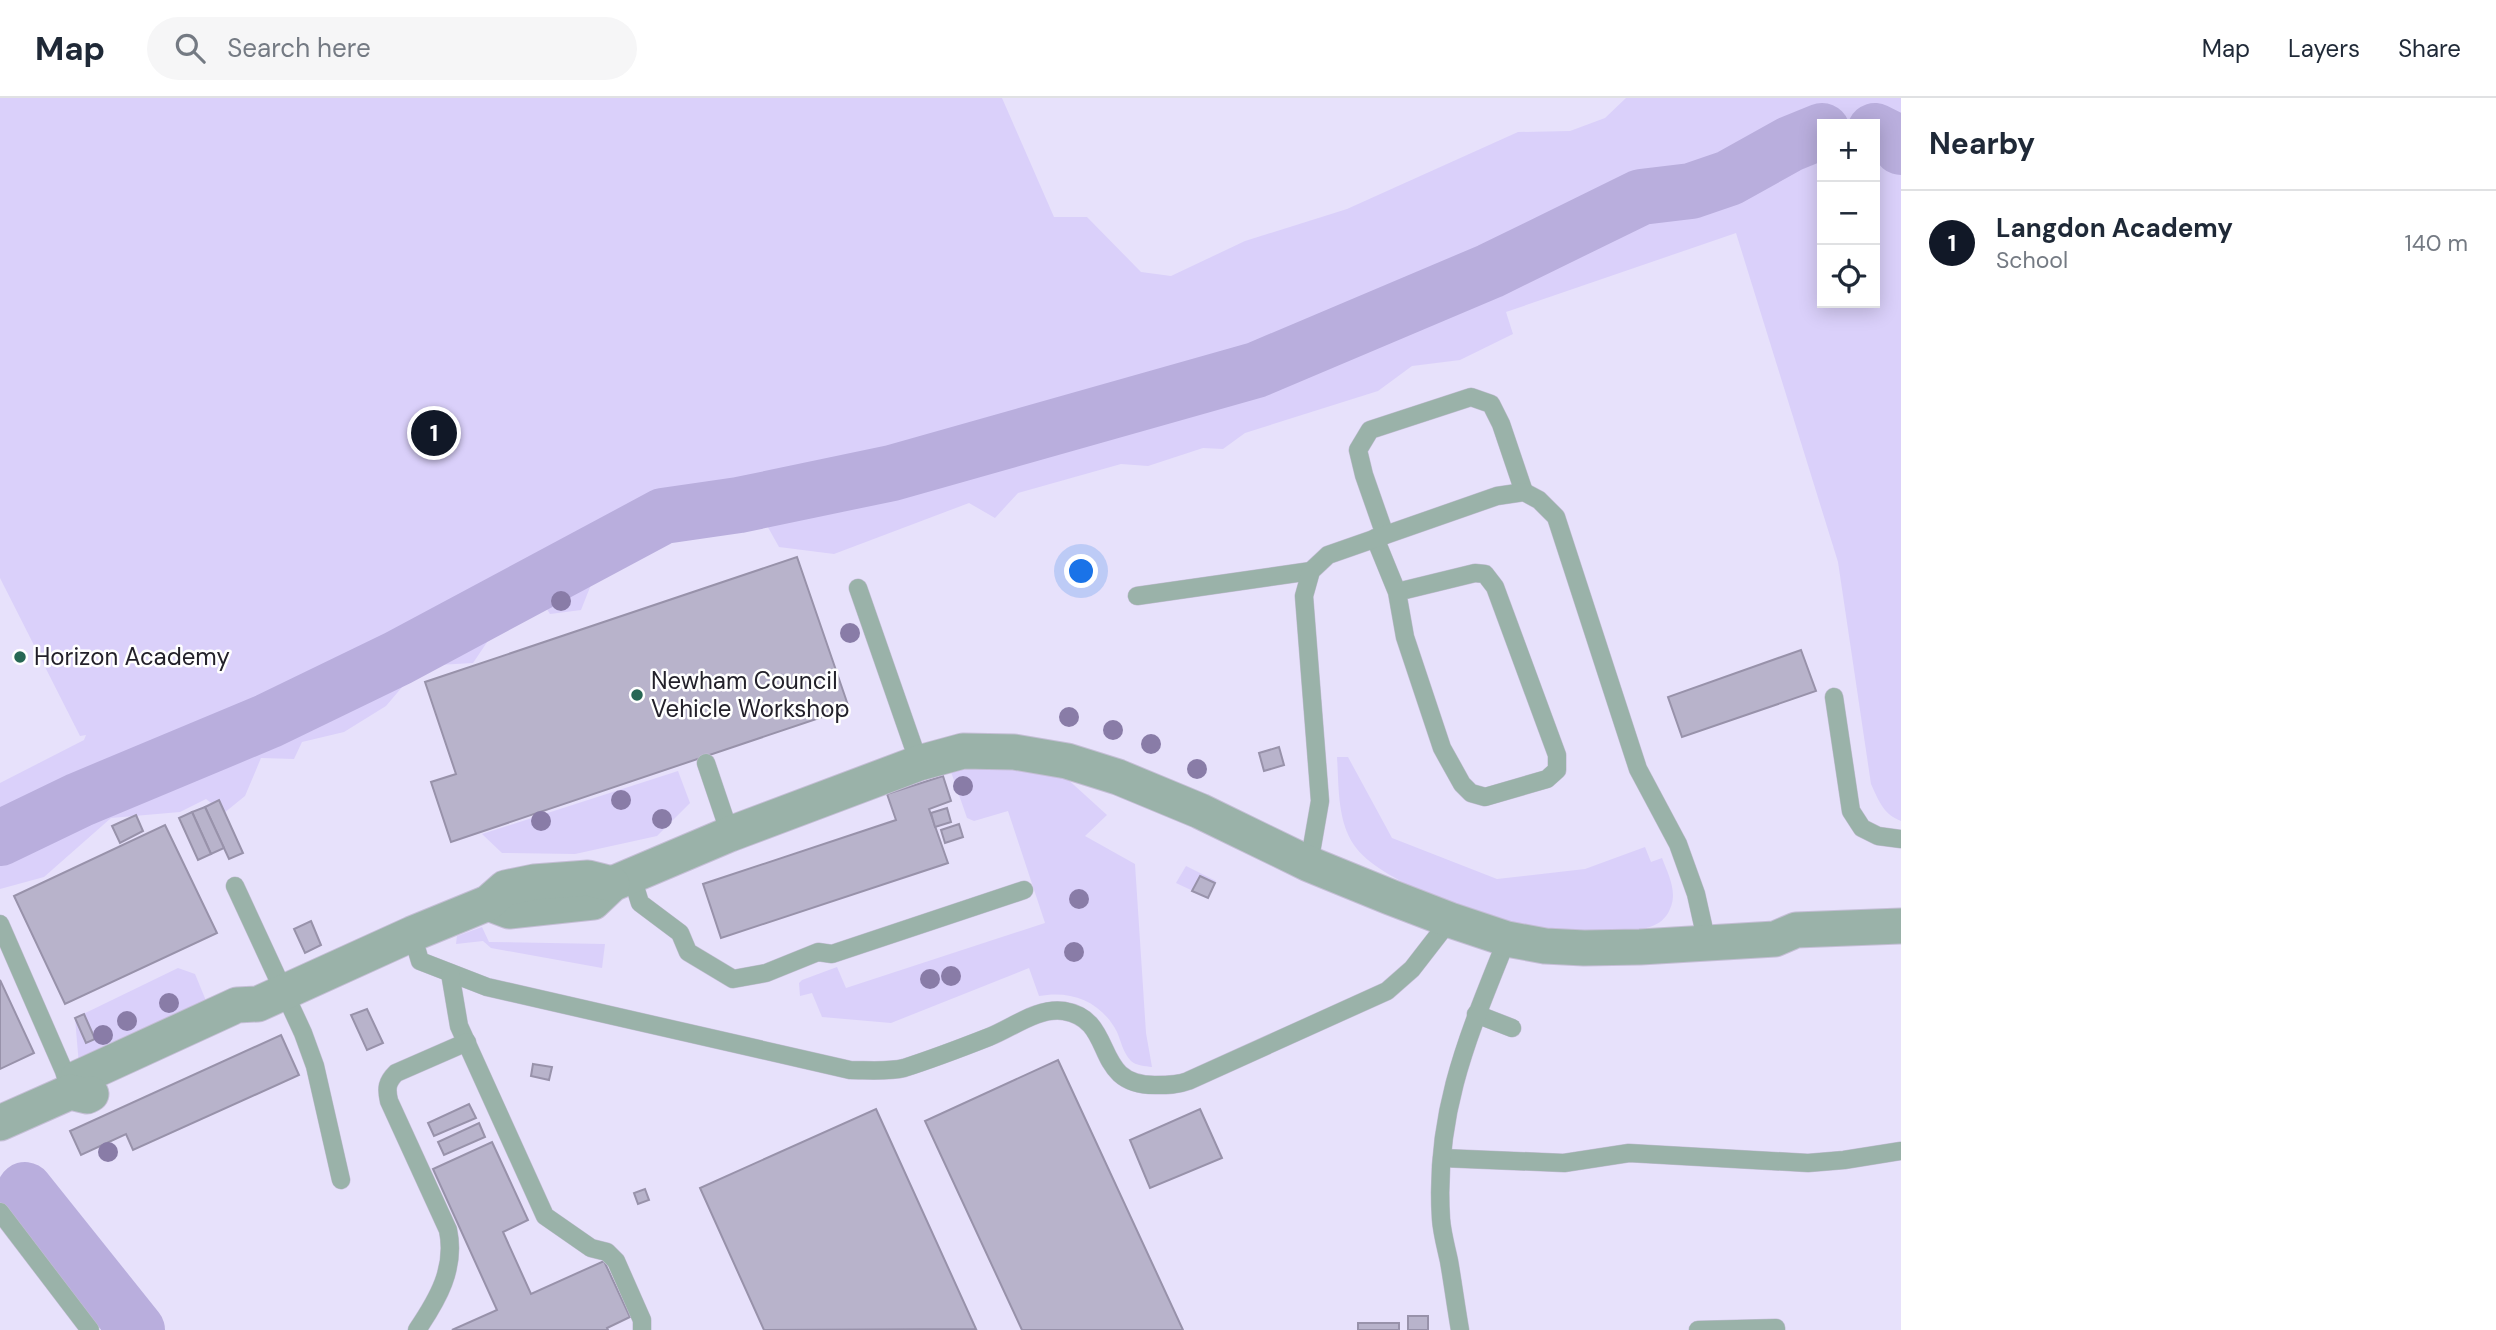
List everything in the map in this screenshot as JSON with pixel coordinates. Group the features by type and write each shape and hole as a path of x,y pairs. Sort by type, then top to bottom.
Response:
{"street":[{"path":"0,1123 79,1094 247,1021 272,998 412,934 488,904 509,911 593,902 622,881 730,834 919,763 963,751 1014,752 1067,761 1118,777 1200,811 1309,864 1450,920 1507,939 1545,946 1584,948 1775,939 1796,945 1901,941"},
{"path":"1775,939 1796,930 1901,926"}],"lane":[{"path":"1397,592 1475,573 1485,573 1496,587 1557,755 1557,770 1547,779 1485,797 1471,793 1452,770 1405,638 1397,592 1357,450 1370,430 1471,397 1491,404 1501,424 1524,492"},
{"path":"1309,864 1320,801 1304,596 1311,572 1328,555 1497,496 1524,492 1539,500 1556,517 1638,769 1678,844 1696,894 1707,943"},
{"path":"1137,596 1311,572"},
{"path":"858,589 919,763"},
{"path":"1834,697 1851,811 1862,828 1878,836 1901,839"},
{"path":"706,763 730,834"},
{"path":"622,881 640,903 680,933 688,952 733,979 766,972 818,952 832,954 1024,890"},
{"path":"235,886 272,998 314,1066 341,1180"},
{"path":"412,934 420,961 487,987 850,1070 901,1069 991,1036 1044,1012 1063,1011 1075,1014 1094,1029 1114,1067 1128,1081 1146,1085 1188,1081 1387,991 1412,970 1450,920"},
{"path":"0,924 64,1071 79,1094"},
{"path":"1460,1330 1441,1221 1443,1135 1451,1091 1476,1014 1507,939"},
{"path":"450,972 459,1026 545,1216 591,1248 607,1252 616,1261 642,1320 642,1330"},
{"path":"1476,1014 1512,1028"},
{"path":"417,1330 433,1307 444,1281 451,1247 448,1230 389,1101 388,1081 396,1073 467,1042"},
{"path":"1442,1158 1564,1163 1629,1153 1808,1163 1844,1160 1897,1150"},
{"path":"0,1212 90,1330"},
{"path":"1698,1330 1776,1330"}],"shaded area":[{"path":"0,98 1002,98 1054,217 1087,217 1141,272 1171,276 1245,241 1347,209 1518,132 1570,131 1605,118 1626,98 1901,98 1901,821 1886,811 1871,784 1838,562 1736,233 1506,312 1513,334 1460,360 1412,366 1378,391 1245,433 1223,449 1203,448 1148,466 1121,464 1018,493 995,518 969,503 834,554 779,547 765,522 698,527 598,567 581,610 550,614 540,598 500,623 473,663 420,666 386,706 344,732 302,742 294,759 261,758 245,796 224,813 206,799 180,812 111,818 44,877 0,889 0,783 84,740 86,735 80,736 0,578"},
{"path":"1337,757 1348,757 1392,838 1497,879 1585,869 1645,847 1651,862 1662,858 1673,890 1670,909 1659,922 1644,929 1589,930 1511,922 1434,897 1385,872 1354,845 1344,825"},
{"path":"972,764 1063,775 1107,815 1085,836 1135,864 1146,1033 1152,1067 1131,1061 1110,1021 1094,1005 1062,995 1039,996 1029,968 891,1023 822,1017 812,993 800,996 799,983 802,980 837,967 846,988 1045,923 1008,811 974,821 967,818 950,769"},
{"path":"678,771 690,803 657,836 575,854 502,853 482,834"},
{"path":"1186,866 1216,881 1208,898 1176,883"},
{"path":"482,927 489,942 605,944 602,968 491,948 483,941 456,944 457,936"},
{"path":"178,968 195,974 209,1008 79,1065 75,1018"}],"building":[{"name":"Newham Council Vehicle Workshop","path":"797,557 849,708 451,842 431,782 456,774 425,682"},
{"path":"1801,650 1816,691 1682,737 1668,697"},
{"path":"1279,747 1284,765 1264,771 1259,753"},
{"path":"943,776 951,801 929,809 948,863 721,938 703,884 896,820 887,794"},
{"path":"219,800 243,853 229,859 205,807"},
{"path":"205,807 224,848 211,854 192,812"},
{"path":"947,808 951,822 935,827 931,813"},
{"path":"192,812 211,854 198,860 179,818"},
{"path":"136,815 143,831 120,843 112,826"},
{"path":"959,824 963,837 945,843 941,830"},
{"path":"165,825 217,933 65,1004 14,896"},
{"path":"1200,876 1215,883 1208,898 1192,891"},
{"path":"311,921 321,945 305,953 294,929"},
{"path":"0,980 34,1053 0,1069"},
{"path":"367,1009 383,1043 367,1050 351,1015"},
{"path":"84,1014 95,1039 86,1043 75,1018"},
{"path":"281,1035 299,1075 133,1150 126,1134 81,1155 70,1131"},
{"path":"1058,1060 1183,1330 1022,1330 925,1121"},
{"path":"533,1064 552,1067 549,1080 531,1076"},
{"path":"469,1104 476,1118 434,1136 428,1123"},
{"path":"876,1109 976,1329 764,1330 700,1188"},
{"path":"1200,1109 1222,1158 1150,1188 1130,1140"},
{"path":"479,1123 485,1137 444,1155 438,1142"},
{"path":"492,1142 528,1220 503,1232 531,1294 604,1261 630,1317 607,1328 608,1330 452,1330 497,1310 433,1169"},
{"path":"645,1189 649,1200 638,1204 634,1193"},
{"path":"1408,1316 1428,1316 1428,1330 1408,1330"},
{"path":"1358,1323 1399,1323 1399,1330 1358,1330"}],"waterway":[{"path":"0,838 79,800 268,721 398,658 663,516 739,505 892,473 1256,370 1490,271 1641,197 1691,191 1729,178 1790,144 1817,133"},
{"path":"1880,134 1899,143 1901,147"},
{"path":"25,1190 137,1330"}],"place":[{"name":"Langdon Academy","path":"434,433"},
{"name":"Horizon Academy","path":"20,657"},
{"name":"Newham Council Vehicle Workshop","path":"637,695"}]}
